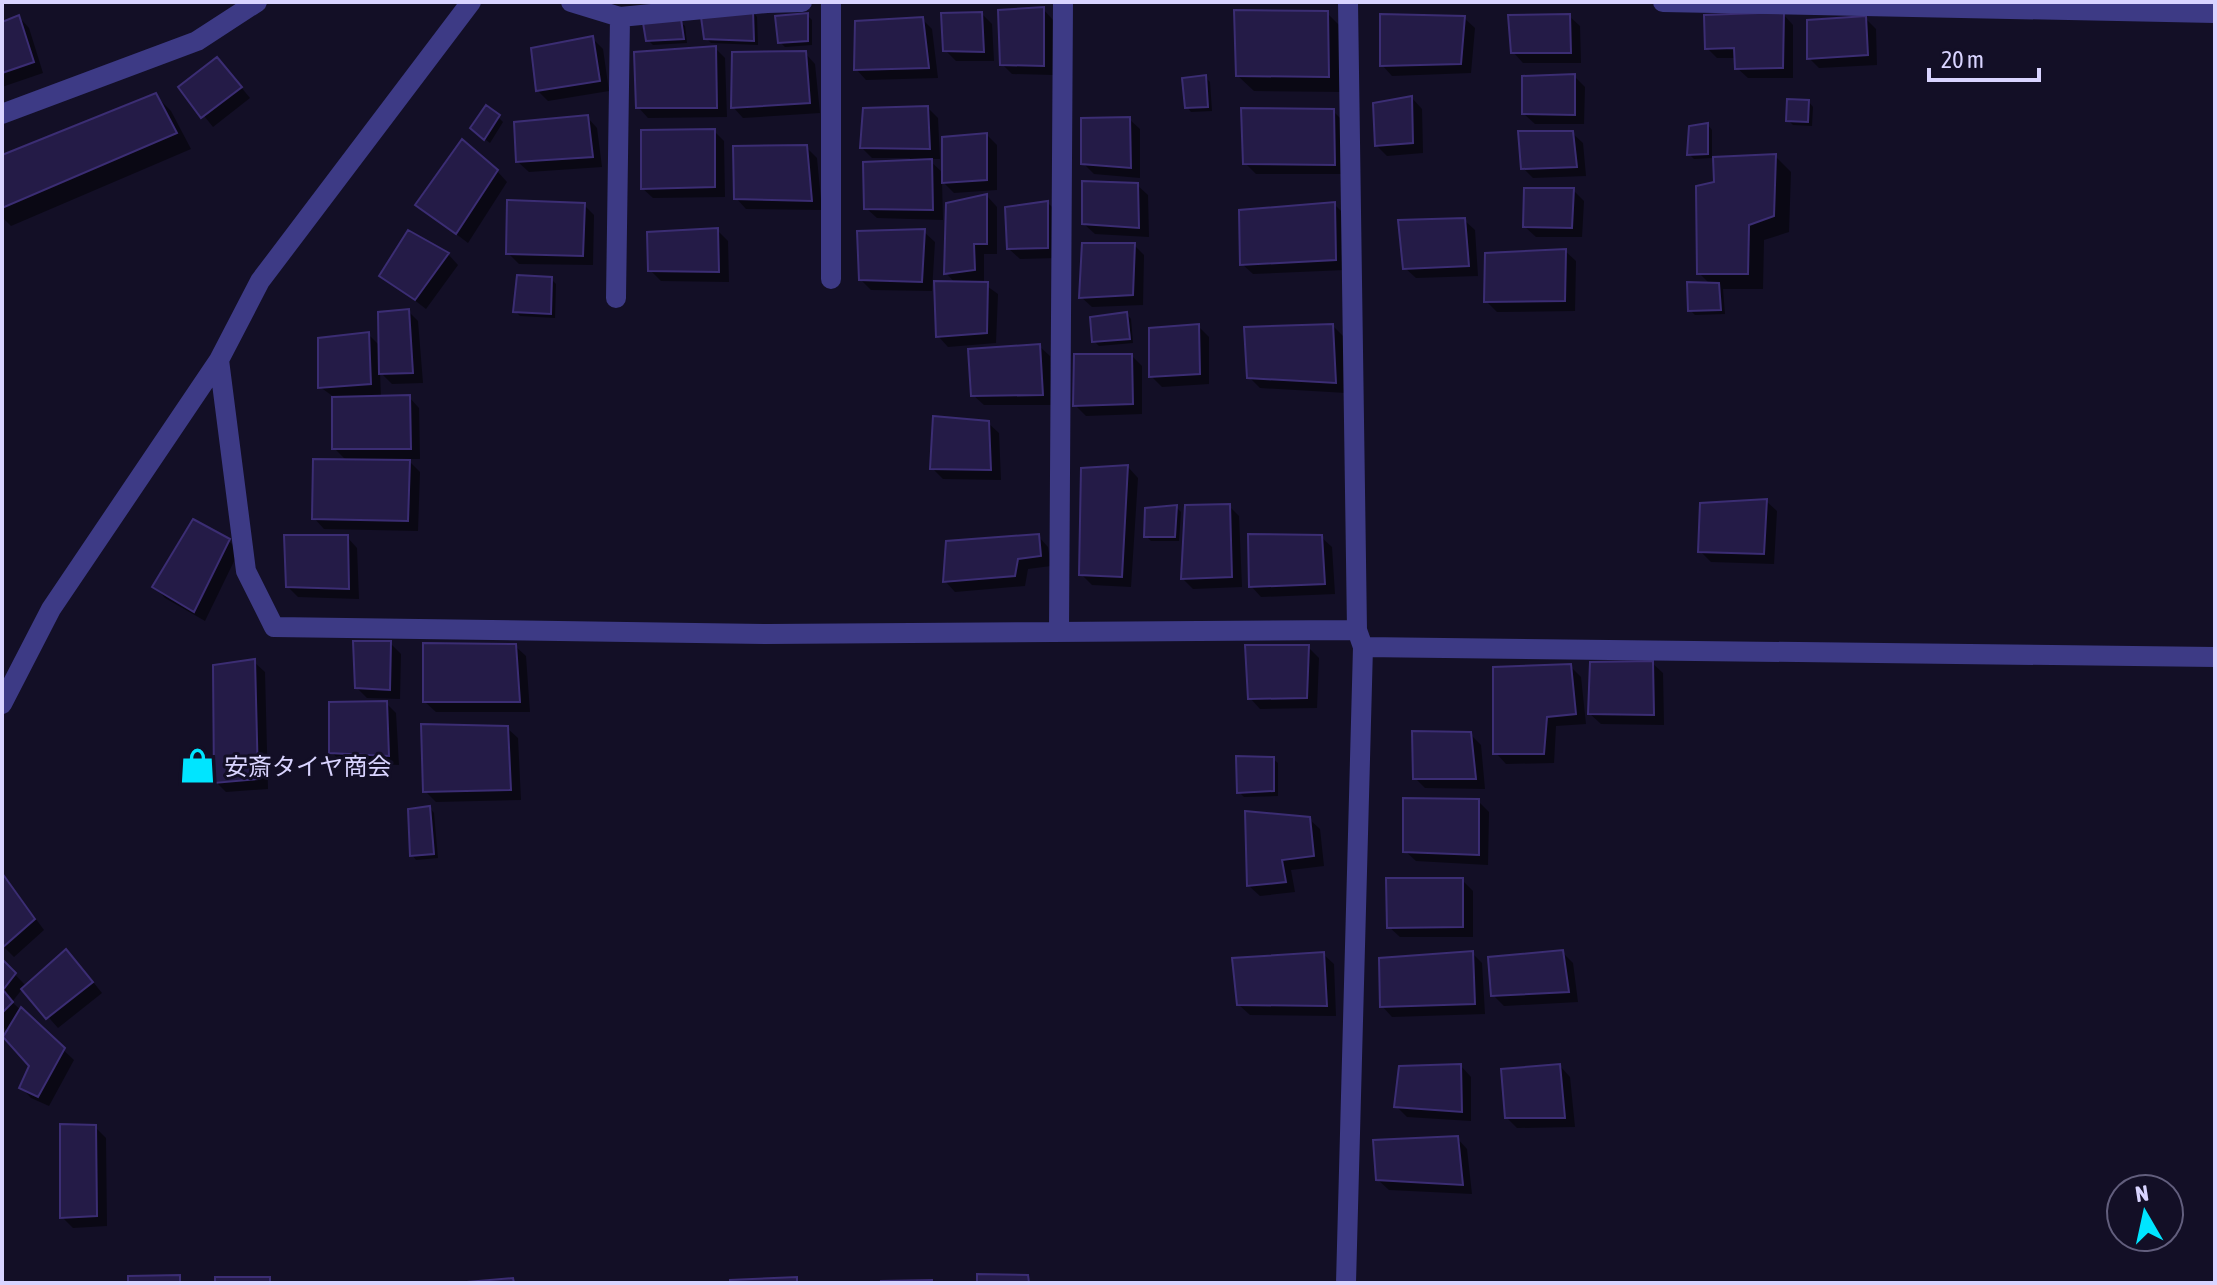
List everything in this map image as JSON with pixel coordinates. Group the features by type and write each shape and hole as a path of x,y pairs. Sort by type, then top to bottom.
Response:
{"street":[{"path":"2,114 197,41 257,2"},
{"path":"2,704 51,609 219,360 260,281 471,2"},
{"path":"571,2 620,17 802,2"},
{"path":"831,2 831,279"},
{"path":"1059,632 1063,2"},
{"path":"1346,1283 1360,638 1348,2"},
{"path":"1663,2 2215,13"},
{"path":"616,298 620,17"},
{"path":"219,360 246,571 274,627 767,634 1059,632 2215,657"}],"building":[{"path":"1044,7 1044,66 1000,65 998,10"},
{"path":"753,10 754,41 704,39 701,17"},
{"path":"1234,10 1328,11 1329,77 1236,76"},
{"path":"982,12 984,52 943,51 941,13"},
{"path":"1784,12 1783,68 1735,69 1734,48 1705,49 1704,15"},
{"path":"808,13 808,41 778,43 775,16"},
{"path":"1380,14 1465,16 1461,64 1380,66"},
{"path":"1570,14 1571,53 1511,53 1508,15"},
{"path":"19,15 34,62 2,73 2,22"},
{"path":"1866,16 1868,55 1807,59 1807,20"},
{"path":"923,17 929,68 854,70 855,21"},
{"path":"681,19 684,39 646,41 643,23"},
{"path":"593,36 600,81 536,91 531,48"},
{"path":"716,46 717,108 636,108 634,52"},
{"path":"806,51 810,103 731,108 732,52"},
{"path":"217,57 242,87 201,118 178,87"},
{"path":"1575,74 1575,115 1522,114 1522,76"},
{"path":"1206,75 1208,107 1185,108 1182,78"},
{"path":"156,93 177,133 2,208 2,155"},
{"path":"1412,96 1413,143 1375,146 1373,103"},
{"path":"1787,99 1809,100 1808,122 1786,121"},
{"path":"486,105 500,115 484,140 470,128"},
{"path":"928,106 930,149 860,148 863,108"},
{"path":"1241,108 1334,109 1335,165 1243,164"},
{"path":"588,115 593,157 516,162 514,122"},
{"path":"1130,117 1131,168 1081,164 1081,118"},
{"path":"1708,123 1708,154 1687,155 1689,126"},
{"path":"715,129 715,187 641,189 641,130"},
{"path":"1518,131 1573,131 1577,167 1521,169"},
{"path":"987,133 987,180 942,183 942,137"},
{"path":"462,139 498,170 456,234 415,205"},
{"path":"807,145 812,201 734,199 733,146"},
{"path":"1776,154 1774,216 1749,225 1748,274 1697,274 1696,186 1714,182 1713,157"},
{"path":"932,159 933,210 864,209 863,162"},
{"path":"1082,181 1138,183 1139,228 1082,224"},
{"path":"1524,188 1574,188 1572,228 1523,227"},
{"path":"987,194 987,244 974,244 975,270 944,274 946,203"},
{"path":"507,200 585,203 583,256 506,254"},
{"path":"1048,201 1048,248 1007,249 1005,207"},
{"path":"1335,202 1336,260 1240,265 1239,210"},
{"path":"1465,218 1469,266 1403,269 1398,220"},
{"path":"718,228 719,272 648,271 647,232"},
{"path":"925,229 922,282 859,280 857,231"},
{"path":"408,230 449,253 415,300 379,276"},
{"path":"1082,243 1135,243 1133,295 1079,298"},
{"path":"1566,249 1565,301 1484,302 1485,253"},
{"path":"517,275 552,277 551,314 513,312"},
{"path":"934,281 988,282 987,333 936,337"},
{"path":"1687,282 1719,283 1721,310 1688,311"},
{"path":"409,309 413,373 379,374 378,312"},
{"path":"1127,312 1130,339 1092,342 1090,317"},
{"path":"1199,324 1200,374 1149,377 1149,328"},
{"path":"1333,324 1336,383 1247,378 1244,327"},
{"path":"369,332 371,384 318,388 318,338"},
{"path":"1040,344 1043,395 971,396 968,349"},
{"path":"1074,354 1132,354 1133,404 1073,406"},
{"path":"410,395 411,449 332,449 332,397"},
{"path":"933,416 989,421 991,470 930,469"},
{"path":"313,459 410,460 408,521 312,519"},
{"path":"1128,465 1122,577 1079,575 1081,468"},
{"path":"1767,499 1764,554 1698,552 1700,503"},
{"path":"1230,504 1232,577 1181,579 1185,505"},
{"path":"1177,505 1175,537 1144,537 1145,508"},
{"path":"193,519 230,539 194,612 152,587"},
{"path":"1039,534 1041,556 1018,559 1015,576 943,582 946,541"},
{"path":"1248,534 1322,535 1325,584 1249,587"},
{"path":"284,535 348,535 349,589 286,587"},
{"path":"353,641 391,641 390,690 355,688"},
{"path":"423,643 516,644 520,702 423,702"},
{"path":"1245,645 1309,645 1307,698 1248,699"},
{"path":"255,659 258,779 214,783 213,665"},
{"path":"1653,661 1654,715 1588,714 1590,662"},
{"path":"1571,664 1576,714 1547,717 1544,754 1493,754 1493,667"},
{"path":"387,701 389,756 329,753 329,702"},
{"path":"421,724 508,726 511,790 423,792"},
{"path":"1412,731 1471,732 1476,779 1413,779"},
{"path":"1236,756 1274,757 1274,791 1237,793"},
{"path":"1403,798 1479,799 1479,855 1403,852"},
{"path":"430,806 434,854 410,856 408,809"},
{"path":"1245,811 1310,817 1314,856 1282,860 1286,882 1247,886"},
{"path":"2,873 35,919 2,948"},
{"path":"1386,878 1463,878 1463,927 1387,928"},
{"path":"66,949 93,982 46,1019 21,989"},
{"path":"1563,950 1569,992 1491,996 1488,957"},
{"path":"1473,951 1475,1004 1380,1007 1379,958"},
{"path":"1324,952 1327,1006 1237,1005 1232,958"},
{"path":"2,959 16,973 3,990 13,1002 2,1013"},
{"path":"21,1007 65,1048 38,1097 19,1088 29,1066 3,1037"},
{"path":"1461,1064 1462,1112 1394,1107 1399,1066"},
{"path":"1560,1064 1565,1118 1505,1118 1501,1069"},
{"path":"60,1124 96,1125 97,1216 60,1218"},
{"path":"1458,1136 1463,1185 1376,1180 1373,1140"},
{"path":"977,1274 1028,1275 1029,1283 977,1283"},
{"path":"180,1275 180,1283 128,1283 128,1276"},
{"path":"215,1277 270,1277 270,1283 215,1283"},
{"path":"797,1277 797,1283 730,1283 730,1280"},
{"path":"513,1278 514,1283 455,1283"},
{"path":"932,1280 932,1283 881,1283 881,1281"}],"place":[{"name":"安斎タイヤ商会","path":"198,766"}]}
